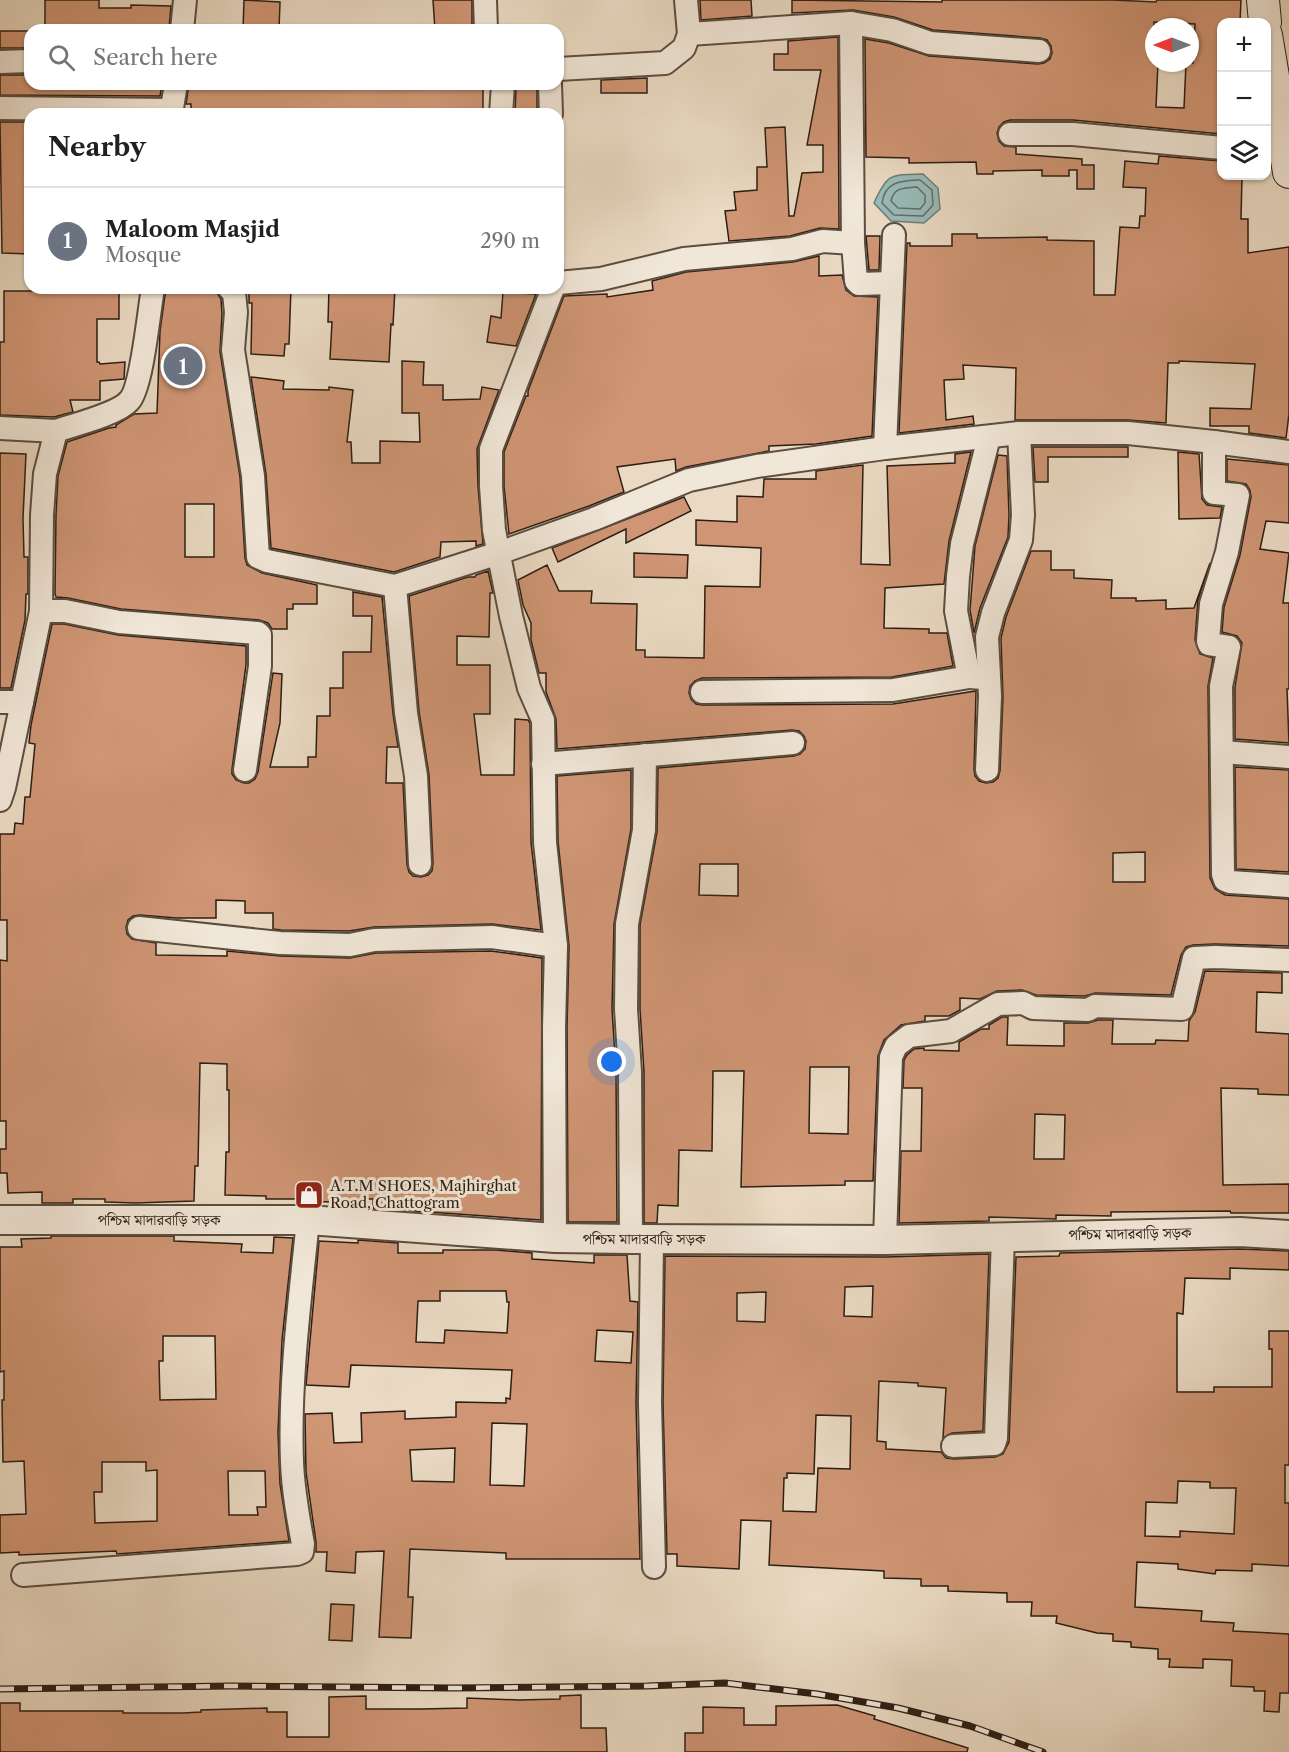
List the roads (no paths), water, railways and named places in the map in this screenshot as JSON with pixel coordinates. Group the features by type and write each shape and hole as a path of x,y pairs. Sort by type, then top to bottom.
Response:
{"main road":[{"path":"1263,0 1272,40 1280,159"}],"street":[{"path":"182,24 184,0"},
{"path":"485,0 486,24"},
{"path":"564,69 664,63 684,48 689,34 686,0"},
{"path":"689,34 851,23 892,30 930,44 1039,51"},
{"path":"851,23 853,243 856,284 891,283"},
{"path":"0,62 24,62"},
{"path":"172,108 175,90"},
{"path":"501,108 503,90"},
{"path":"550,90 551,108"},
{"path":"0,108 24,109"},
{"path":"1010,134 1073,134 1217,148"},
{"path":"885,448 894,235"},
{"path":"564,282 601,279 684,259 792,249 823,241 853,243"},
{"path":"0,428 56,431 114,411 130,401 137,385 152,294"},
{"path":"234,294 236,312 233,350 254,476 258,556 267,561 395,586 594,519 689,480 758,466 1019,432 1128,433 1289,452"},
{"path":"551,294 491,449 493,519 498,553 529,688 543,720 545,842 556,946 555,1238"},
{"path":"0,800 4,788 11,702 41,611 45,474 56,431"},
{"path":"979,678 993,613 1021,540 1023,516 1019,432"},
{"path":"987,770 990,696 979,678 957,611 962,544 990,437"},
{"path":"1214,442 1214,493 1238,495 1227,552 1211,604 1209,632 1209,644 1229,647 1221,686 1223,873 1225,880 1230,882 1289,886"},
{"path":"395,586 406,713 416,776 420,864"},
{"path":"41,611 65,611 119,622 258,633 260,635 260,666 244,770"},
{"path":"702,692 893,690 979,678"},
{"path":"543,764 793,743"},
{"path":"1222,752 1289,757"},
{"path":"645,755 644,830 627,924 626,1009 650,1403 654,1567"},
{"path":"139,927 280,943 350,945 374,940 492,937 556,946"},
{"path":"885,1240 891,1057 896,1046 909,1036 951,1031 998,1004 1023,1003 1033,1008 1088,1010 1095,1006 1182,1009 1194,958 1289,960"},
{"name":"পশ্চিম মাদারবাড়ি সড়ক","path":"0,1220 308,1220 555,1238 885,1240 1240,1232 1289,1235"},
{"path":"23,1575 302,1552 303,1544 294,1489 292,1409 308,1220"},
{"path":"953,1446 988,1446 994,1444 996,1438 1003,1237"}],"water":[{"path":"923,174 938,188 940,209 924,223 891,221 874,203 887,180 892,177"}],"railway":[{"path":"0,1689 232,1686 453,1688 725,1683 817,1694 898,1708 970,1726 1043,1752"}],"place":[{"name":"Maloom Masjid","path":"183,366"},
{"name":"A.T.M SHOES, Majhirghat Road, Chattogram","path":"309,1195"}]}
